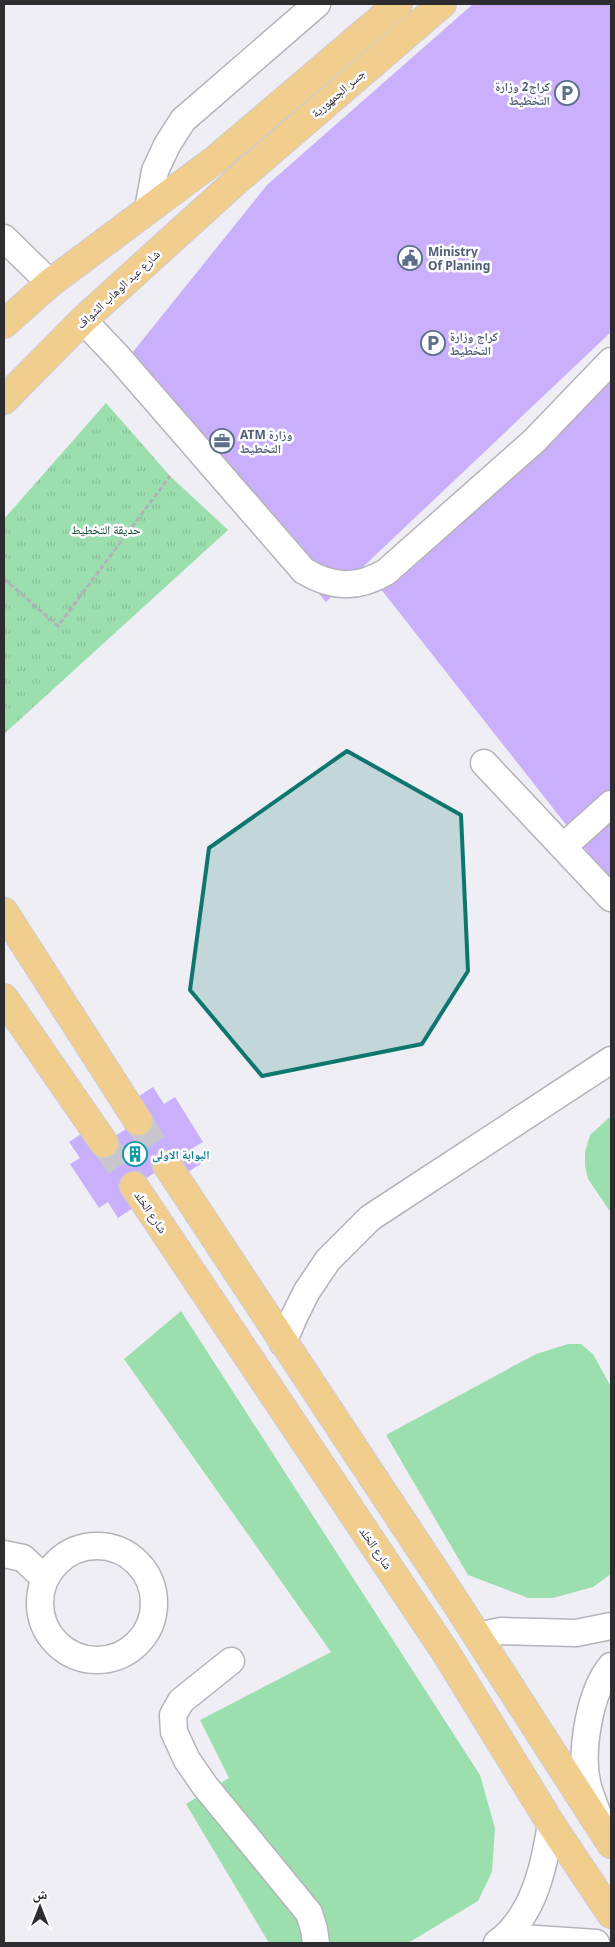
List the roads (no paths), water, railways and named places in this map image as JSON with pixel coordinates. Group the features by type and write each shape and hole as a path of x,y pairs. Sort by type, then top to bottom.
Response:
{"main road":[{"path":"4,324 50,283 216,159 398,4"},
{"name":"جسر الجمهورية","path":"235,182 442,4"},
{"name":"شارع عبد الوهاب الشواف","path":"4,400 83,320 235,182"},
{"path":"4,912 138,1121"},
{"path":"4,998 104,1143"},
{"path":"167,1165 608,1838"},
{"name":"شارع الخلد","path":"134,1186 446,1652 551,1824 611,1914"},
{"path":"446,1652 477,1636"}],"street":[{"path":"148,209 155,171 167,145 183,120 317,4"},
{"path":"4,238 50,283"},
{"path":"83,320 119,358 304,571 330,584 345,585 373,579 386,572 534,441 611,361"},
{"path":"484,763 611,898"},
{"path":"563,847 611,804"},
{"path":"283,1343 307,1291 328,1260 370,1218 611,1060"},
{"path":"89,1546 108,1547 126,1553 141,1566 151,1582 154,1600 153,1619 144,1636 131,1650 114,1658 95,1661 76,1657 60,1648 47,1633 40,1615 39,1596 44,1578 56,1562 71,1551 89,1546"},
{"path":"4,1554 23,1558 44,1578"},
{"path":"477,1636 501,1631 576,1633 611,1626"},
{"path":"231,1661 181,1701 173,1715 174,1732 187,1760 205,1786 309,1913 316,1943"},
{"path":"608,1838 587,1782 586,1755 588,1726 593,1698 611,1666"},
{"path":"501,1940 528,1908 544,1866 551,1824"},
{"path":"501,1940 596,1943"}],"tunnel":[{"path":"138,1121 167,1165"},
{"path":"104,1143 134,1186"}],"place":[{"name":"كراج2 وزارة التخطيط","path":"567,93"},
{"name":"Ministry Of Planing","path":"410,258"},
{"name":"كراج وزارة التخطيط","path":"433,343"},
{"name":"ATM وزارة التخطيط","path":"222,441"},
{"name":"البوابة الاولى","path":"135,1154"}],"park label":[{"name":"حديقة التخطيط","path":"106,529"}]}
